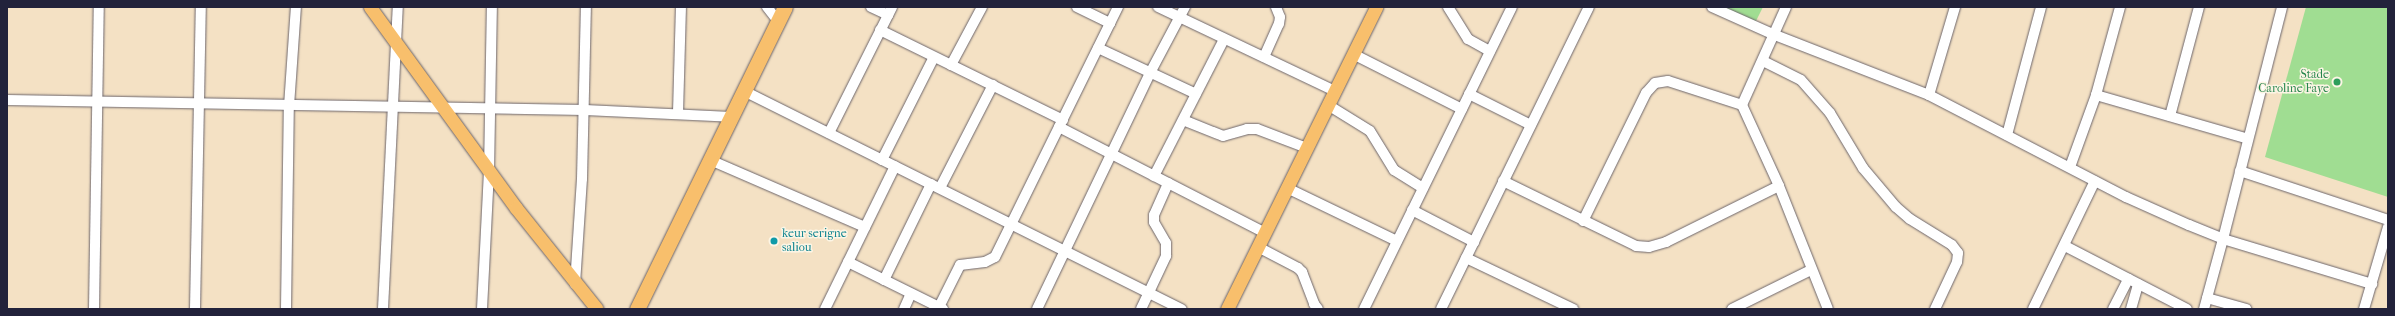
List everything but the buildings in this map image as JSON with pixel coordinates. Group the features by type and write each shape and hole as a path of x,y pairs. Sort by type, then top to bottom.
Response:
{"highway":[{"path":"637,309 785,7"}],"main road":[{"path":"370,7 488,172 575,284 597,309"},
{"path":"1227,309 1376,7"}],"street":[{"path":"94,309 99,7"},
{"path":"195,309 201,7"},
{"path":"286,309 289,106 296,7"},
{"path":"383,309 398,7"},
{"path":"482,309 488,172 492,7"},
{"path":"575,284 585,110 586,7"},
{"path":"678,113 681,7"},
{"path":"766,7 778,21"},
{"path":"829,133 890,11 871,7"},
{"path":"951,65 982,7"},
{"path":"1077,7 1110,23"},
{"path":"848,262 941,308 960,265 985,262 995,258 1118,7"},
{"path":"1158,7 1335,91"},
{"path":"1037,309 1150,73 1185,7"},
{"path":"1264,57 1279,24 1280,17 1276,7"},
{"path":"1448,7 1468,39 1490,51"},
{"path":"1364,309 1512,7"},
{"path":"1441,309 1589,7"},
{"path":"1712,7 1776,35 1929,95 2140,203 2224,239 2372,284"},
{"path":"1742,104 1776,35 1786,7"},
{"path":"1929,95 1955,7"},
{"path":"2007,135 2041,7"},
{"path":"2070,167 2096,95 2120,7"},
{"path":"2170,116 2199,7"},
{"path":"2204,309 2224,239 2248,138 2282,7"},
{"path":"880,30 993,85 1061,123 1111,154 1265,233"},
{"path":"1154,176 1224,38"},
{"path":"1098,48 1196,94"},
{"path":"1353,54 1462,109"},
{"path":"882,160 934,57"},
{"path":"1763,61 1801,80 1830,113 1863,168 1896,207 1910,219 1952,245 1958,253 1958,262 1935,309"},
{"path":"1583,221 1646,93 1655,82 1668,81 1742,104 1779,186 1828,309"},
{"path":"884,280 993,85"},
{"path":"744,91 1182,309"},
{"path":"1469,94 1531,125"},
{"path":"2096,95 2248,138"},
{"path":"7,100 444,109 585,110 678,113 731,117"},
{"path":"1328,105 1370,131 1394,170 1423,188"},
{"path":"1182,120 1223,136 1246,129 1257,129 1307,148"},
{"path":"710,160 865,227"},
{"path":"825,309 895,166"},
{"path":"2240,170 2388,220"},
{"path":"2033,309 2065,246 2095,181"},
{"path":"1504,182 1636,246 1649,247 1666,242 1779,186"},
{"path":"1141,309 1166,256 1166,243 1154,222 1154,215 1168,183"},
{"path":"1287,188 1397,241"},
{"path":"1412,210 1474,242"},
{"path":"2364,309 2388,227"},
{"path":"2065,246 2187,309"},
{"path":"1258,247 1298,268 1302,272 1314,304 1318,309"},
{"path":"1466,258 1573,309"},
{"path":"1732,309 1812,270"},
{"path":"2113,309 2128,279"},
{"path":"2131,309 2138,284"},
{"path":"904,309 911,294"},
{"path":"2207,298 2246,309"}],"green space":[{"path":"1721,7 1763,7 1755,23"},
{"name":"Stade Caroline Faye","path":"2306,7 2388,7 2388,197 2265,157"}],"place":[{"name":"Stade Caroline Faye","path":"2337,82"},
{"name":"keur serigne saliou","path":"774,241"}]}
